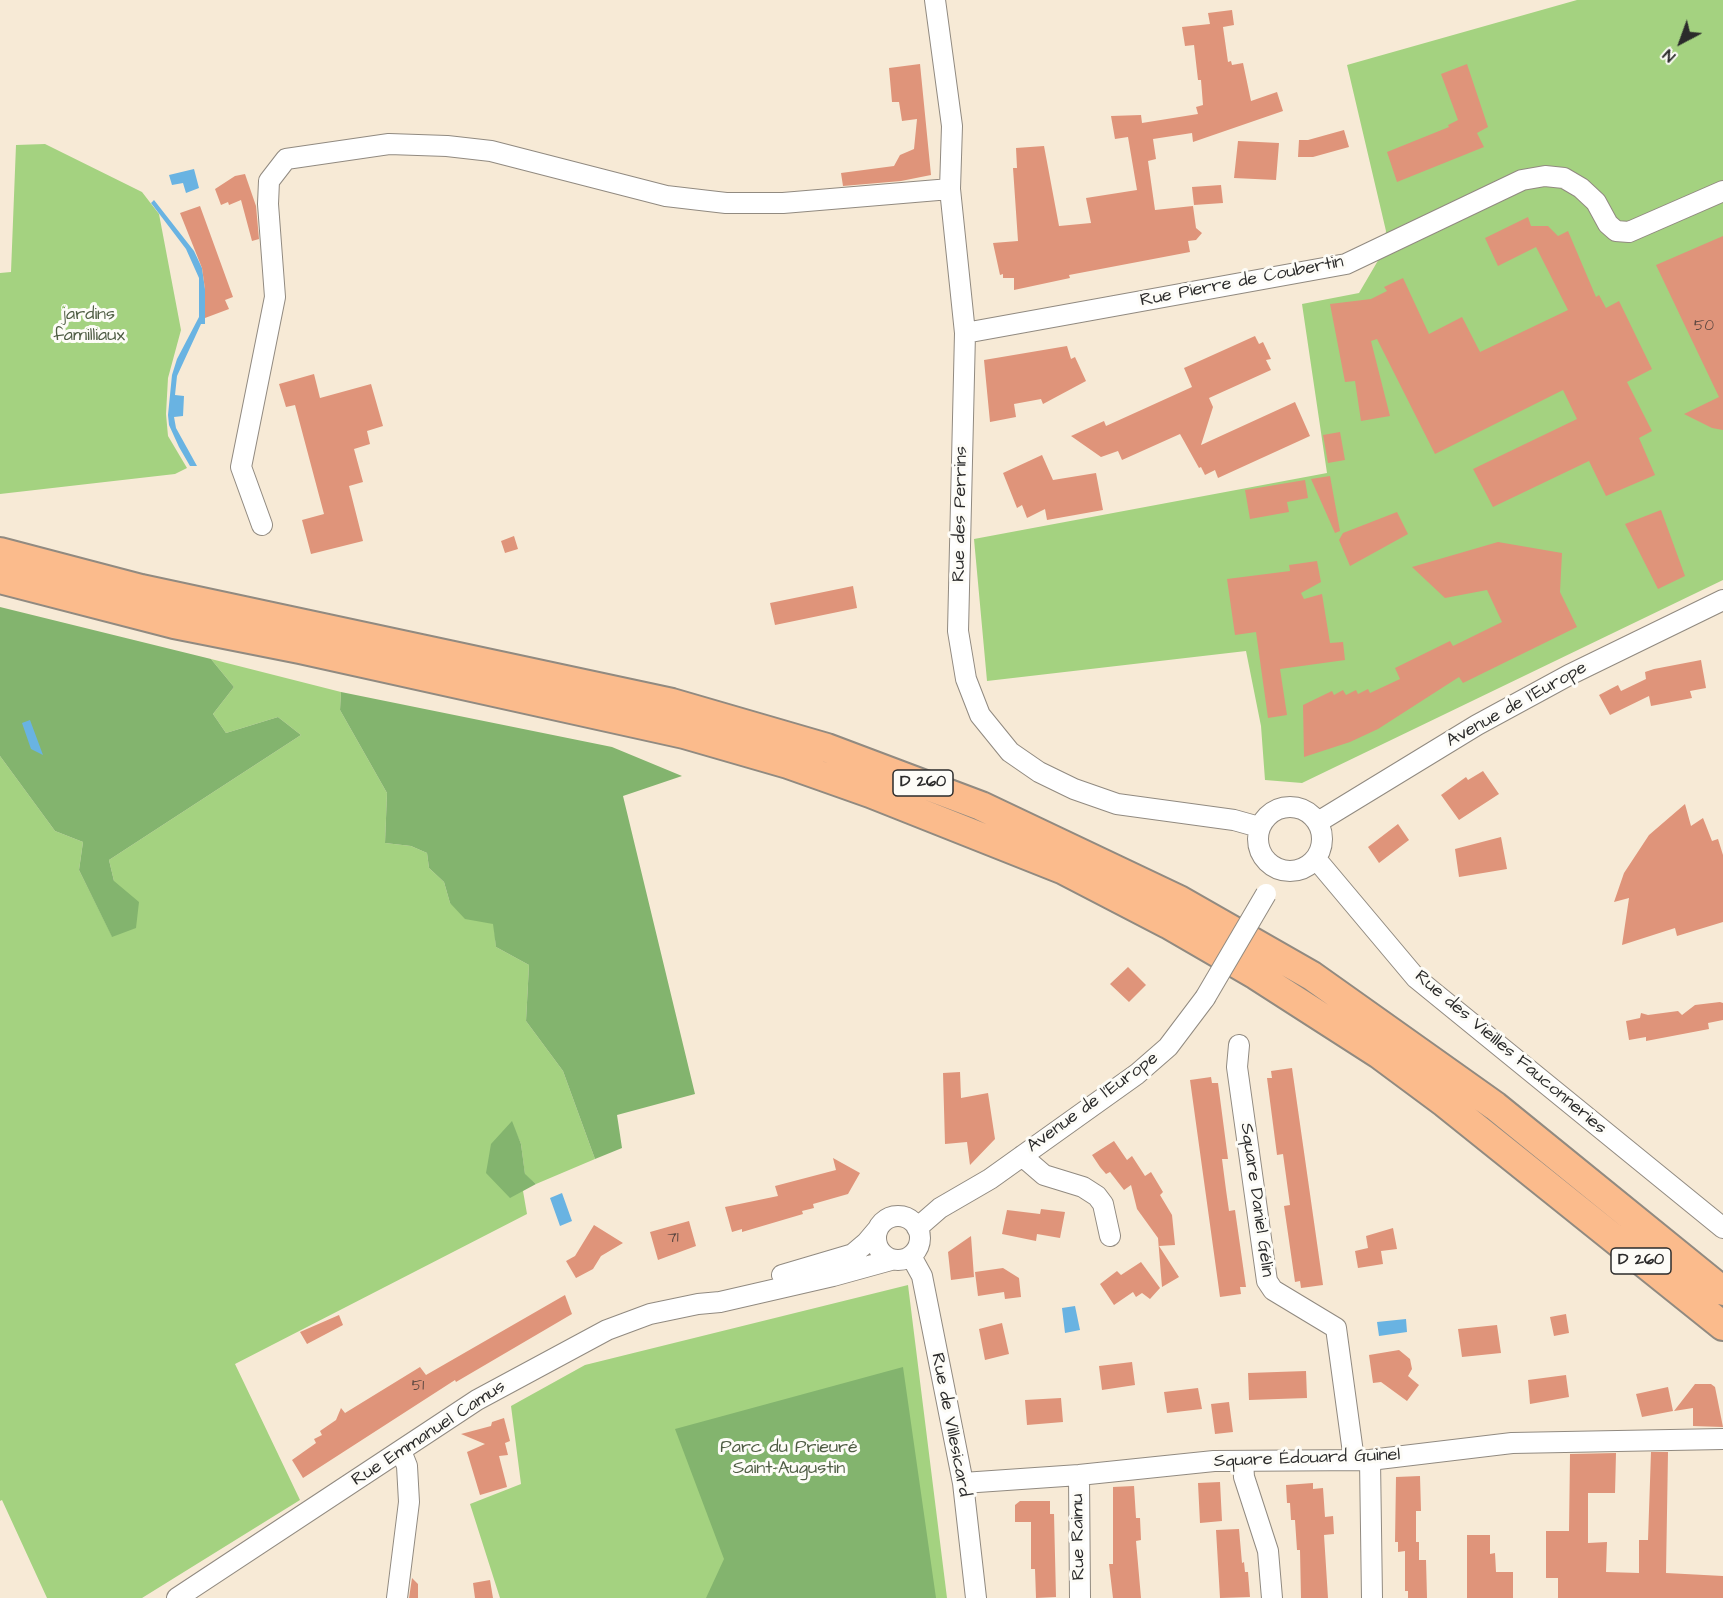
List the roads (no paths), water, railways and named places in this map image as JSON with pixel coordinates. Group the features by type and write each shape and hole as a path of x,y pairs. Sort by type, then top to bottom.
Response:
{"highway":[{"name":"D 260","path":"0,552 141,589 672,703 827,748 981,806 1179,900 1312,976 1495,1106 1723,1291"},
{"name":"D 260","path":"0,579 174,624 324,654 684,734 788,764 870,793 1064,870 1168,924 1256,975 1379,1054 1445,1103 1723,1326"}],"street":[{"name":"Rue des Perrins","path":"935,0 952,126 950,189 965,333 958,631 966,679 980,715 1010,752 1039,772 1074,789 1117,804 1234,820 1259,827"},
{"path":"262,525 242,467 275,297 268,204 269,181 286,159 389,144 447,146 491,151 666,196 726,203 783,203 950,189"},
{"name":"Rue Pierre de Coubertin","path":"965,333 1346,264 1522,180 1545,176 1564,178 1581,188 1596,202 1608,224 1616,231 1629,232 1723,191"},
{"name":"Avenue de l'Europe","path":"1318,822 1477,725 1569,675 1723,600"},
{"path":"1282,807 1303,809 1318,822 1323,841 1316,859 1309,866 1292,871 1274,867 1261,854 1258,846 1259,827 1273,811 1282,807"},
{"name":"Rue des Vieilles Fauconneries","path":"1316,859 1416,978 1723,1228"},
{"name":"Avenue de l'Europe","path":"917,1228 940,1208 1022,1156 1137,1074 1168,1047 1205,998 1266,894 1274,867"},
{"name":"Square Daniel Gélin","path":"1239,1046 1237,1067 1267,1281 1273,1290 1336,1328 1362,1460 1372,1598"},
{"name":"Avenue de l'Europe","path":"1022,1156 1044,1175 1083,1187 1097,1196 1103,1204 1110,1236"},
{"path":"895,1216 911,1220 917,1228 919,1245 910,1257 898,1261 891,1260 878,1248 877,1230 887,1219 895,1216"},
{"name":"Rue Emmanuel Camus","path":"698,1304 716,1294 853,1254 877,1230"},
{"name":"Rue de Villesicard","path":"910,1257 922,1276 963,1483 976,1598"},
{"name":"Rue Emmanuel Camus","path":"177,1598 477,1400 550,1358 607,1330 650,1314 720,1302 891,1260"},
{"name":"Square Édouard Guinel","path":"963,1483 1079,1475 1214,1461 1362,1460 1512,1443 1723,1439"},
{"path":"397,1598 409,1502 407,1466 401,1451"},
{"path":"1243,1461 1244,1478 1268,1551 1272,1598"},
{"name":"Rue Raimu","path":"1079,1475 1080,1598"}],"water":[{"path":"194,169 199,188 186,193 183,183 172,185 169,175"},
{"path":"154,200 194,251 202,268 205,289 205,324 201,324 177,376 175,395 184,396 183,416 174,417 176,428 197,466 190,466 179,447 169,425 168,415 172,375 177,359 199,317 199,278 186,249 151,203"},
{"path":"30,720 43,755 31,749 22,723"},
{"path":"562,1193 572,1221 560,1226 550,1198"},
{"path":"1075,1306 1080,1330 1065,1333 1062,1308"},
{"path":"1406,1319 1407,1332 1379,1336 1377,1322"}],"park label":[{"name":"jardins familliaux","path":"89,325"},
{"name":"Parc du Prieuré Saint-Augustin","path":"789,1458"}]}
